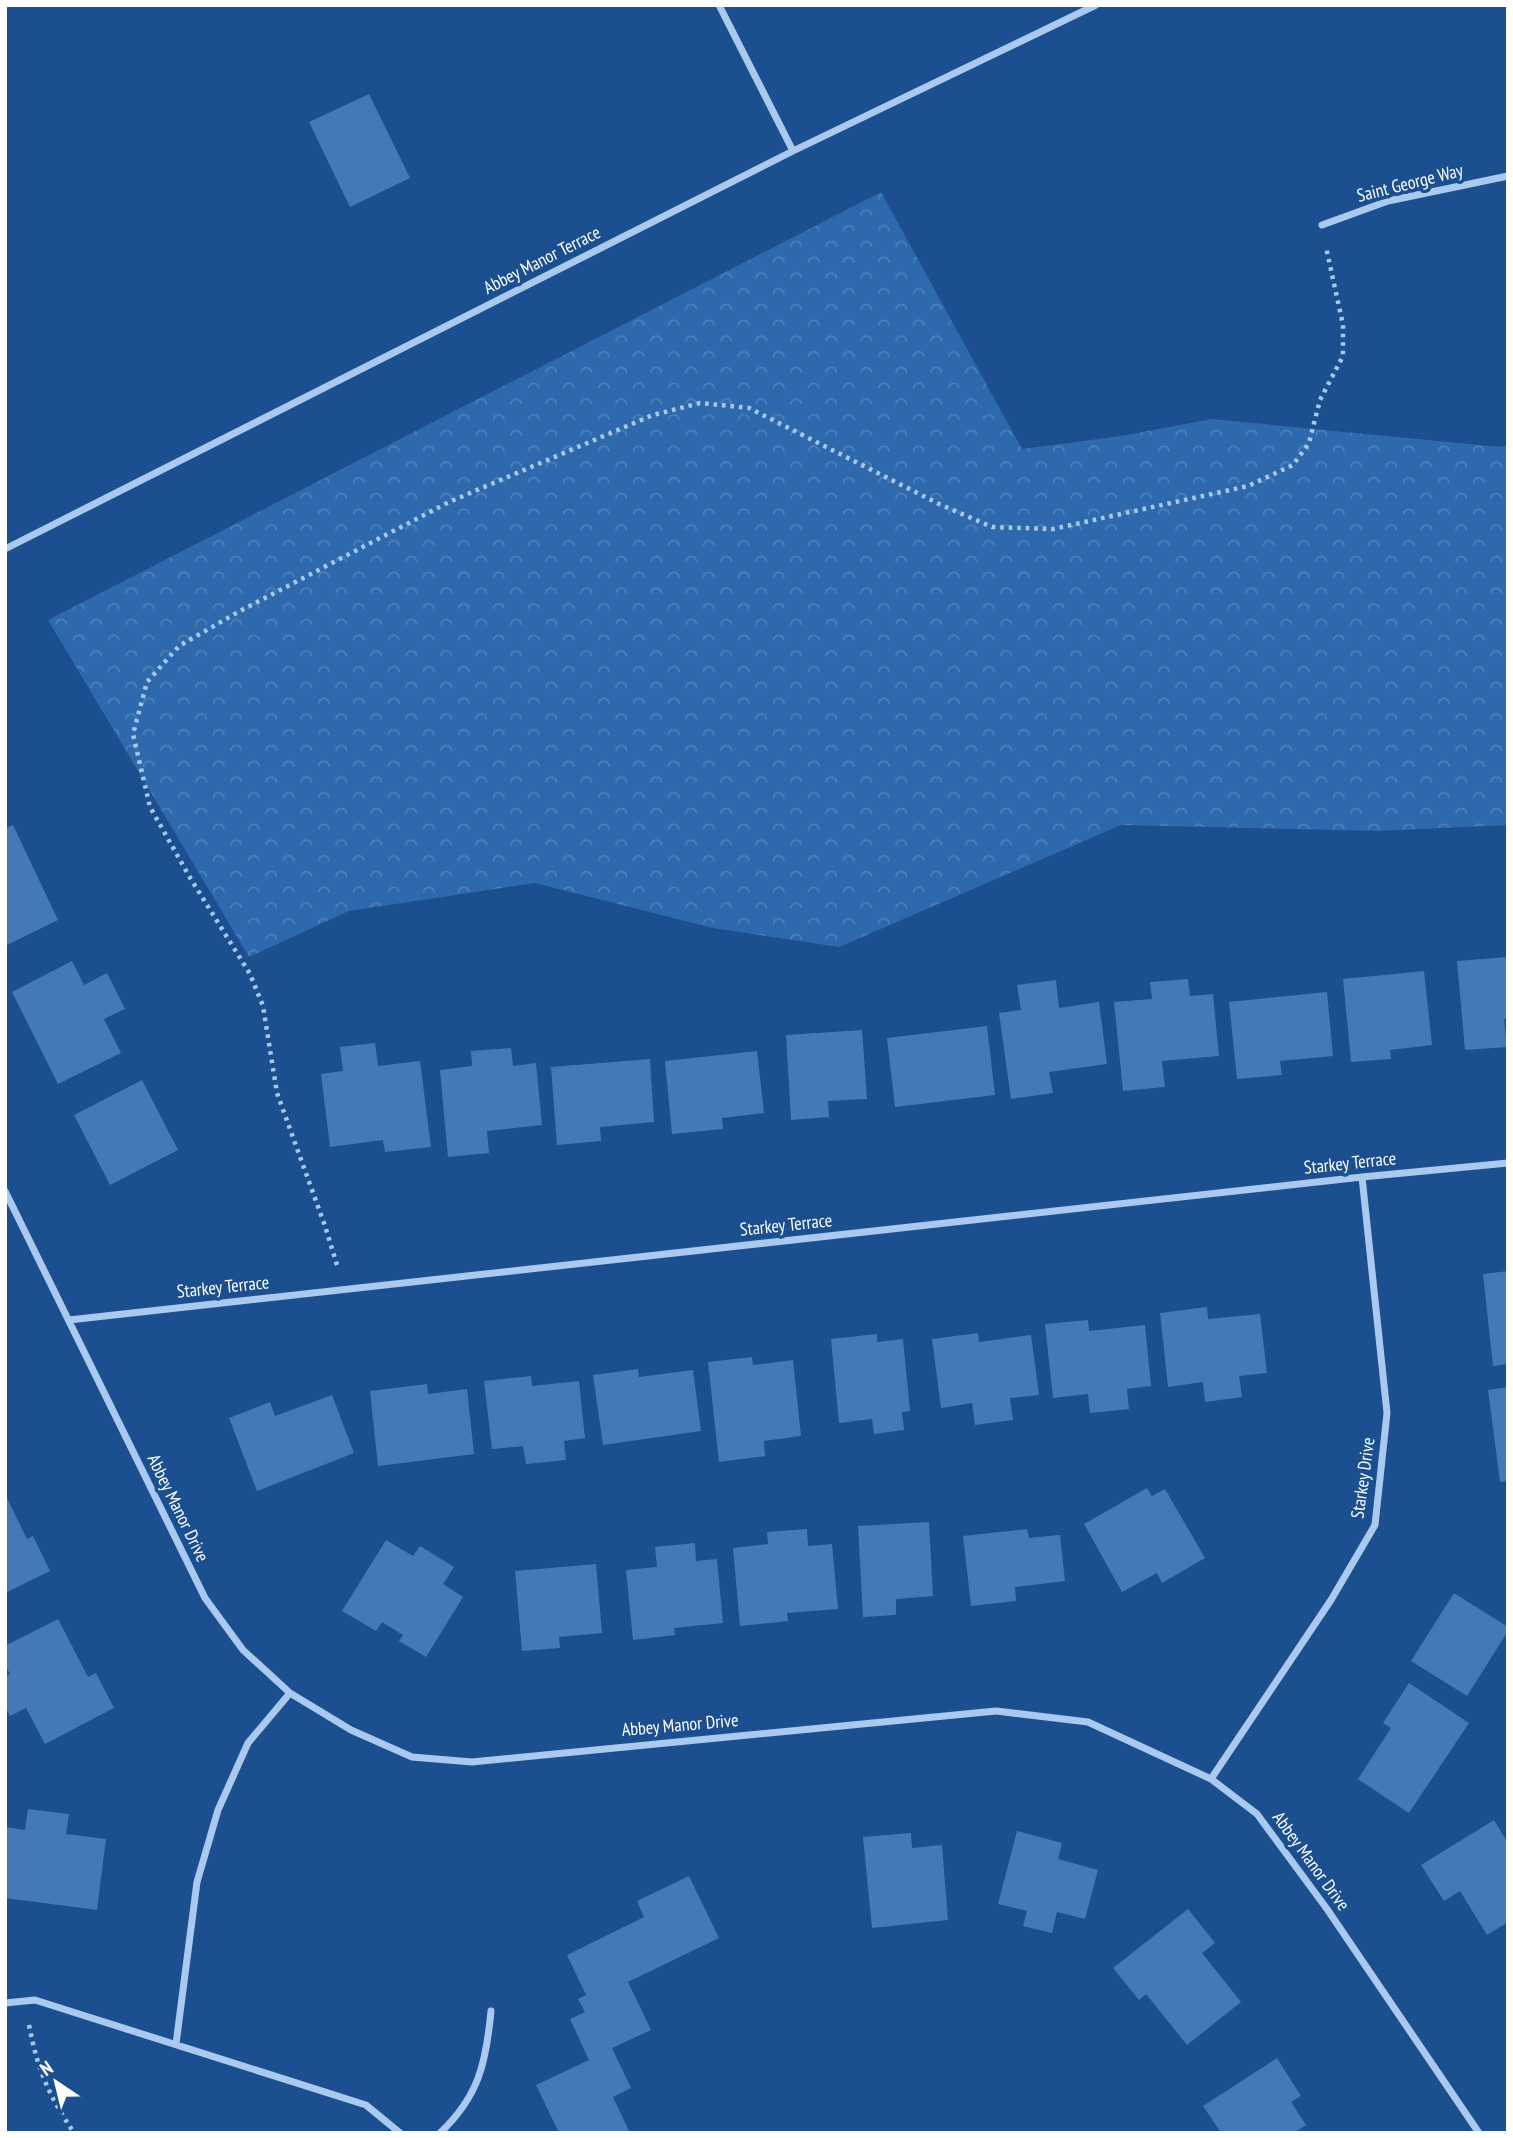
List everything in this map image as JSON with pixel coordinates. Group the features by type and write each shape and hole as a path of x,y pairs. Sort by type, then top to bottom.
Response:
{"street":[{"path":"719,5 793,151"},
{"name":"Abbey Manor Terrace","path":"5,549 793,151 1096,5"},
{"name":"Saint George Way","path":"1322,225 1388,201 1508,176"},
{"name":"Starkey Terrace","path":"69,1320 1508,1163"},
{"name":"Starkey Drive","path":"1211,1779 1331,1600 1375,1525 1387,1413 1362,1177"},
{"name":"Abbey Manor Drive","path":"5,1191 205,1598 243,1650 290,1693 351,1730 412,1757 471,1762 996,1711 1088,1722 1211,1779 1257,1814 1327,1909 1479,2133"},
{"path":"176,2044 197,1882 218,1810 248,1743 290,1693"},
{"path":"5,2003 34,2000 366,2105 400,2133"},
{"path":"440,2133 455,2119 477,2085 487,2051 491,2011"}],"path":[{"path":"345,1289 277,1093 262,1006 250,974 150,807 132,734 148,682 179,646 240,611 449,502 653,415 700,402 749,408 939,504 992,527 1053,529 1248,486 1293,465 1309,443 1320,400 1343,356 1343,325 1322,225"},
{"path":"28,2001 29,2026 36,2060 49,2094 74,2133"}],"green space":[{"path":"881,192 1022,449 1121,436 1212,419 1500,447 1508,445 1508,825 1379,831 1121,825 839,947 713,928 535,883 349,911 249,957 48,620"}],"building":[{"path":"369,94 410,178 350,207 309,122"},
{"path":"13,825 58,920 5,946 5,829"},
{"path":"1508,957 1508,1019 1504,1019 1507,1047 1465,1050 1457,961"},
{"path":"72,961 84,985 107,973 125,1009 104,1019 121,1053 58,1084 12,992"},
{"path":"1424,971 1432,1045 1390,1050 1391,1059 1351,1062 1343,979"},
{"path":"1188,979 1190,996 1213,994 1219,1056 1162,1061 1165,1087 1123,1091 1114,1002 1152,999 1150,982"},
{"path":"1056,980 1059,1008 1099,1002 1107,1064 1049,1072 1053,1093 1011,1099 999,1013 1021,1010 1017,985"},
{"path":"1327,992 1333,1056 1280,1061 1282,1075 1237,1079 1229,1002"},
{"path":"987,1026 995,1095 895,1107 887,1038"},
{"path":"862,1030 867,1099 828,1101 829,1117 791,1120 786,1035"},
{"path":"375,1043 378,1066 420,1061 431,1147 385,1152 383,1140 330,1147 321,1074 343,1071 340,1047"},
{"path":"511,1048 513,1066 536,1063 542,1125 487,1131 489,1153 448,1157 440,1070 472,1066 471,1051"},
{"path":"757,1051 764,1113 722,1118 723,1129 672,1134 665,1061"},
{"path":"650,1059 654,1122 600,1127 601,1141 557,1145 551,1067"},
{"path":"142,1080 178,1150 110,1185 74,1115"},
{"path":"1508,1271 1508,1364 1493,1366 1483,1274"},
{"path":"1207,1307 1208,1319 1260,1314 1267,1373 1239,1376 1242,1397 1205,1402 1203,1382 1168,1387 1160,1313"},
{"path":"1088,1320 1089,1331 1145,1325 1151,1386 1127,1389 1129,1409 1090,1413 1088,1394 1053,1398 1045,1324"},
{"path":"978,1333 979,1342 1031,1335 1039,1395 1010,1398 1013,1420 975,1425 972,1403 941,1408 932,1339"},
{"path":"877,1334 877,1342 903,1339 910,1411 902,1412 904,1430 874,1434 872,1419 839,1423 831,1339"},
{"path":"752,1357 753,1365 793,1360 801,1436 764,1441 765,1456 719,1462 708,1362"},
{"path":"638,1369 639,1377 693,1370 701,1431 603,1445 593,1375"},
{"path":"531,1376 532,1386 579,1381 585,1438 564,1441 566,1460 526,1464 523,1446 492,1449 484,1381"},
{"path":"427,1384 428,1394 467,1389 474,1454 378,1466 370,1391"},
{"path":"1508,1387 1508,1481 1500,1482 1488,1390"},
{"path":"332,1395 354,1453 257,1491 229,1418 270,1402 275,1416"},
{"path":"1147,1488 1152,1496 1165,1489 1205,1558 1162,1583 1157,1573 1122,1592 1084,1524"},
{"path":"5,1494 27,1539 33,1536 50,1571 5,1593"},
{"path":"929,1522 933,1596 896,1599 896,1615 863,1617 858,1526"},
{"path":"807,1529 808,1546 832,1544 838,1609 787,1613 788,1621 740,1626 733,1548 768,1544 767,1532"},
{"path":"1027,1529 1029,1538 1060,1535 1065,1581 1015,1587 1016,1601 971,1606 963,1536"},
{"path":"386,1540 413,1556 420,1546 454,1567 443,1584 463,1597 426,1657 399,1641 403,1635 382,1622 376,1631 342,1611"},
{"path":"695,1543 696,1561 717,1559 723,1623 674,1628 675,1635 633,1640 626,1570 657,1567 655,1547"},
{"path":"596,1564 602,1633 559,1637 560,1648 522,1651 515,1571"},
{"path":"1454,1593 1508,1627 1467,1696 1411,1661"},
{"path":"58,1619 88,1677 96,1673 114,1708 45,1744 26,1708 10,1716 5,1706 5,1677 10,1674 5,1665 5,1646"},
{"path":"1409,1683 1469,1723 1409,1813 1358,1779 1391,1728 1383,1723"},
{"path":"28,1809 69,1814 66,1834 106,1839 97,1910 5,1898 5,1827 25,1830"},
{"path":"1494,1820 1508,1843 1508,1922 1487,1935 1460,1891 1444,1901 1421,1865"},
{"path":"1017,1831 1062,1843 1058,1859 1098,1870 1085,1919 1057,1912 1052,1933 1023,1926 1027,1911 998,1904"},
{"path":"911,1833 912,1848 942,1845 948,1920 872,1928 863,1837"},
{"path":"689,1876 719,1938 628,1982 651,2030 612,2048 631,2088 613,2097 630,2133 559,2133 536,2085 589,2060 570,2019 585,2012 578,1999 586,1995 567,1955 644,1917 637,1901"},
{"path":"1188,1909 1215,1943 1202,1953 1241,2002 1187,2045 1146,1994 1139,2000 1113,1968"},
{"path":"1277,2058 1301,2096 1291,2102 1306,2125 1294,2133 1221,2133 1203,2106"}]}
